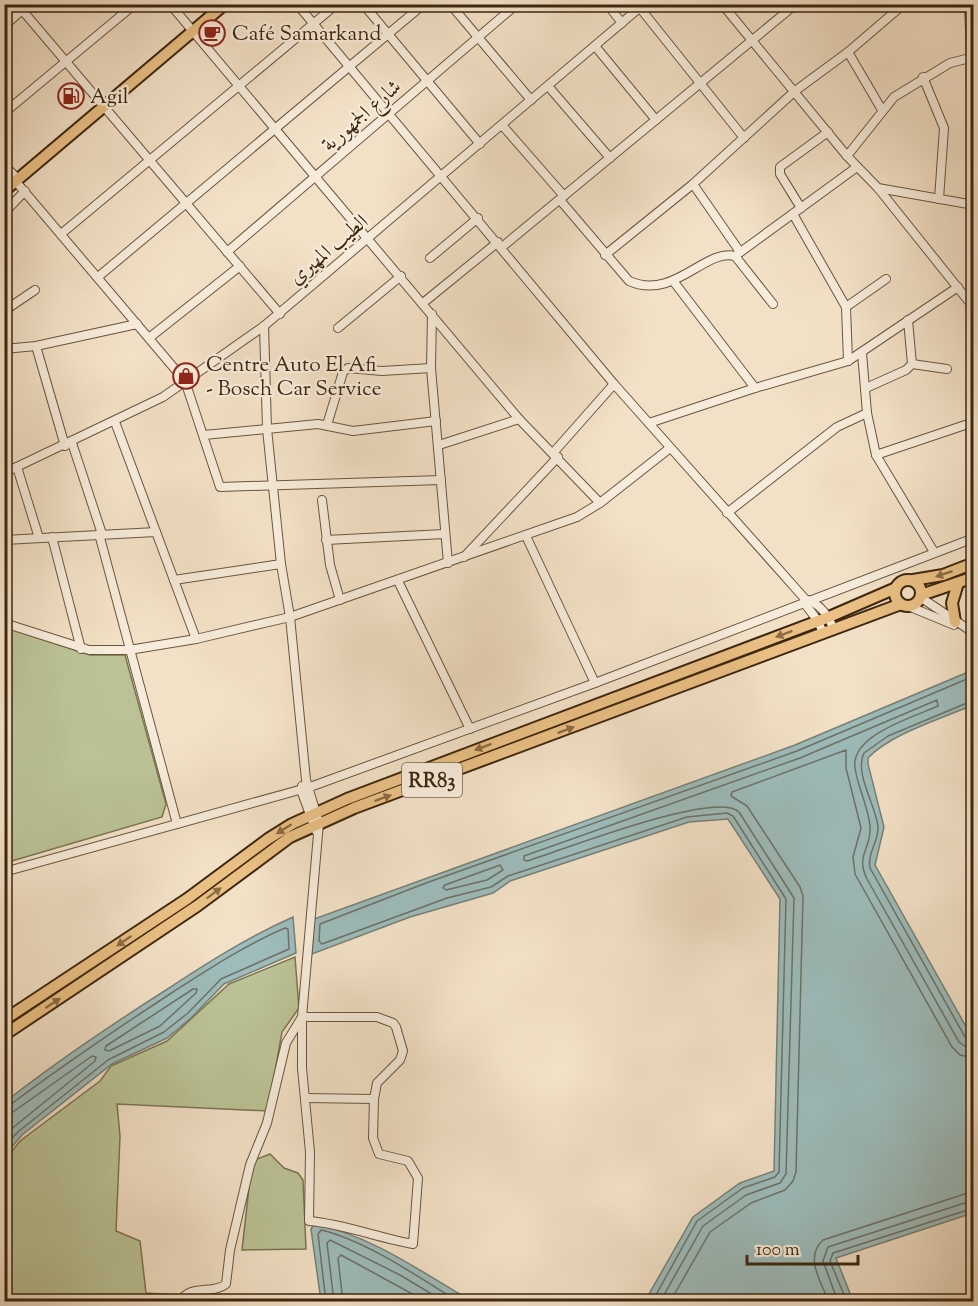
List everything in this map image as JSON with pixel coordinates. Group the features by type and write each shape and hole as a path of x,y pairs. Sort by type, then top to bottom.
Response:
{"main road":[{"path":"11,183 225,4"},
{"name":"RR83","path":"4,1035 197,906 275,847 315,822 824,619 896,588 903,581 943,575 974,563"},
{"name":"RR83","path":"4,1020 187,899 268,839 828,631 905,605 920,596 974,577"},
{"path":"913,580 920,587 920,596"},
{"path":"958,583 952,603 958,624"},
{"path":"896,588 896,597 905,605"}],"street":[{"path":"4,26 20,8 30,4"},
{"path":"4,113 135,4"},
{"path":"170,4 519,419 600,503"},
{"path":"297,4 478,218 614,384 824,619 828,631"},
{"path":"61,234 337,4"},
{"path":"363,4 480,144"},
{"path":"98,278 424,4"},
{"path":"450,4 531,100"},
{"name":"شارع الجمهورية","path":"227,252 517,4"},
{"path":"607,4 622,23"},
{"path":"722,4 847,156 878,188 974,308"},
{"path":"423,303 562,198 795,4"},
{"path":"605,255 693,184 795,91 848,52 904,4"},
{"path":"847,156 894,97 923,77 957,60 972,56 969,4"},
{"path":"642,6 744,138"},
{"name":"الطيب المهيري","path":"4,473 115,422 163,397 264,326 642,6"},
{"path":"20,8 280,314"},
{"path":"595,46 656,120"},
{"path":"848,52 882,110"},
{"path":"923,77 944,128 939,199"},
{"path":"548,86 610,158"},
{"path":"502,124 605,255 632,283 674,282 718,257 737,254 857,167"},
{"path":"801,208 780,174 780,166 828,132"},
{"path":"4,165 11,183 25,191 185,381 220,487 441,480"},
{"path":"693,184 737,254 773,304"},
{"path":"878,188 974,205"},
{"path":"4,213 25,191"},
{"path":"793,214 846,307 848,361"},
{"path":"430,258 478,218"},
{"path":"149,338 240,266"},
{"path":"338,328 401,276"},
{"path":"846,307 886,279"},
{"path":"674,282 755,388"},
{"path":"649,423 755,388 848,361 958,287"},
{"path":"4,311 35,290"},
{"path":"432,314 431,368 440,445 444,534 448,563"},
{"path":"908,320 912,364"},
{"path":"4,349 36,346 137,324"},
{"path":"264,326 267,429 281,564 290,617 308,783 315,822 302,1017 310,1152 309,1221 338,1223 383,1239 413,1244 417,1173 408,1161 382,1156 376,1151 373,1138 374,1099 377,1083 399,1060 403,1051 400,1034 393,1023 376,1017 302,1017"},
{"path":"36,346 100,534 177,824"},
{"path":"862,353 867,413 876,455 934,552"},
{"path":"912,364 947,369"},
{"path":"866,388 906,370 912,364"},
{"path":"327,425 343,372 348,368 382,371 431,368"},
{"path":"464,558 614,384"},
{"path":"727,513 837,427 867,413"},
{"path":"440,445 519,419"},
{"path":"204,435 327,425 353,431 436,421"},
{"path":"115,422 196,639"},
{"path":"876,455 974,422"},
{"path":"4,623 81,649 129,650 196,639 290,617 398,582 577,517 600,503 670,448"},
{"path":"17,467 39,538"},
{"path":"322,500 326,540 340,600"},
{"path":"4,540 156,532"},
{"path":"326,540 444,534"},
{"path":"526,536 596,683"},
{"path":"52,537 81,649"},
{"path":"4,872 301,790 308,783 470,729 596,683 974,538"},
{"path":"174,580 281,564"},
{"path":"398,582 470,729"},
{"path":"920,596 974,633"},
{"path":"905,605 958,624"},
{"path":"301,790 315,822"},
{"path":"180,1302 192,1292 221,1288 226,1284 230,1250 250,1165 267,1124 286,1043 302,1017"},
{"path":"305,1098 374,1099"}],"green space":[{"path":"5,627 90,655 125,655 166,804 162,817 5,863"},
{"path":"295,957 299,1008 282,1032 268,1111 117,1104 120,1136 116,1231 140,1241 146,1293 177,1295 173,1299 5,1302 5,1160 20,1141 100,1081 111,1066 167,1041 229,984"},
{"path":"270,1154 284,1168 298,1173 303,1180 306,1249 242,1250 252,1161"}],"water":[{"path":"973,670 973,705 889,741 868,758 868,764 884,827 875,865 973,1039 973,1213 836,1258 853,1301 645,1301 693,1217 740,1183 774,1171 780,899 728,819 689,822 510,881 493,893 410,917 312,954 314,919 795,745"},
{"path":"293,917 296,953 224,984 192,1017 167,1038 112,1064 22,1135 5,1155 5,1102 84,1044 197,970"},
{"path":"314,1224 335,1229 375,1246 471,1301 321,1301 311,1229"}],"place":[{"name":"Café Samarkand","path":"212,33"},
{"name":"Agil","path":"71,96"},
{"name":"Centre Auto El Afi - Bosch Car Service","path":"186,376"}]}
